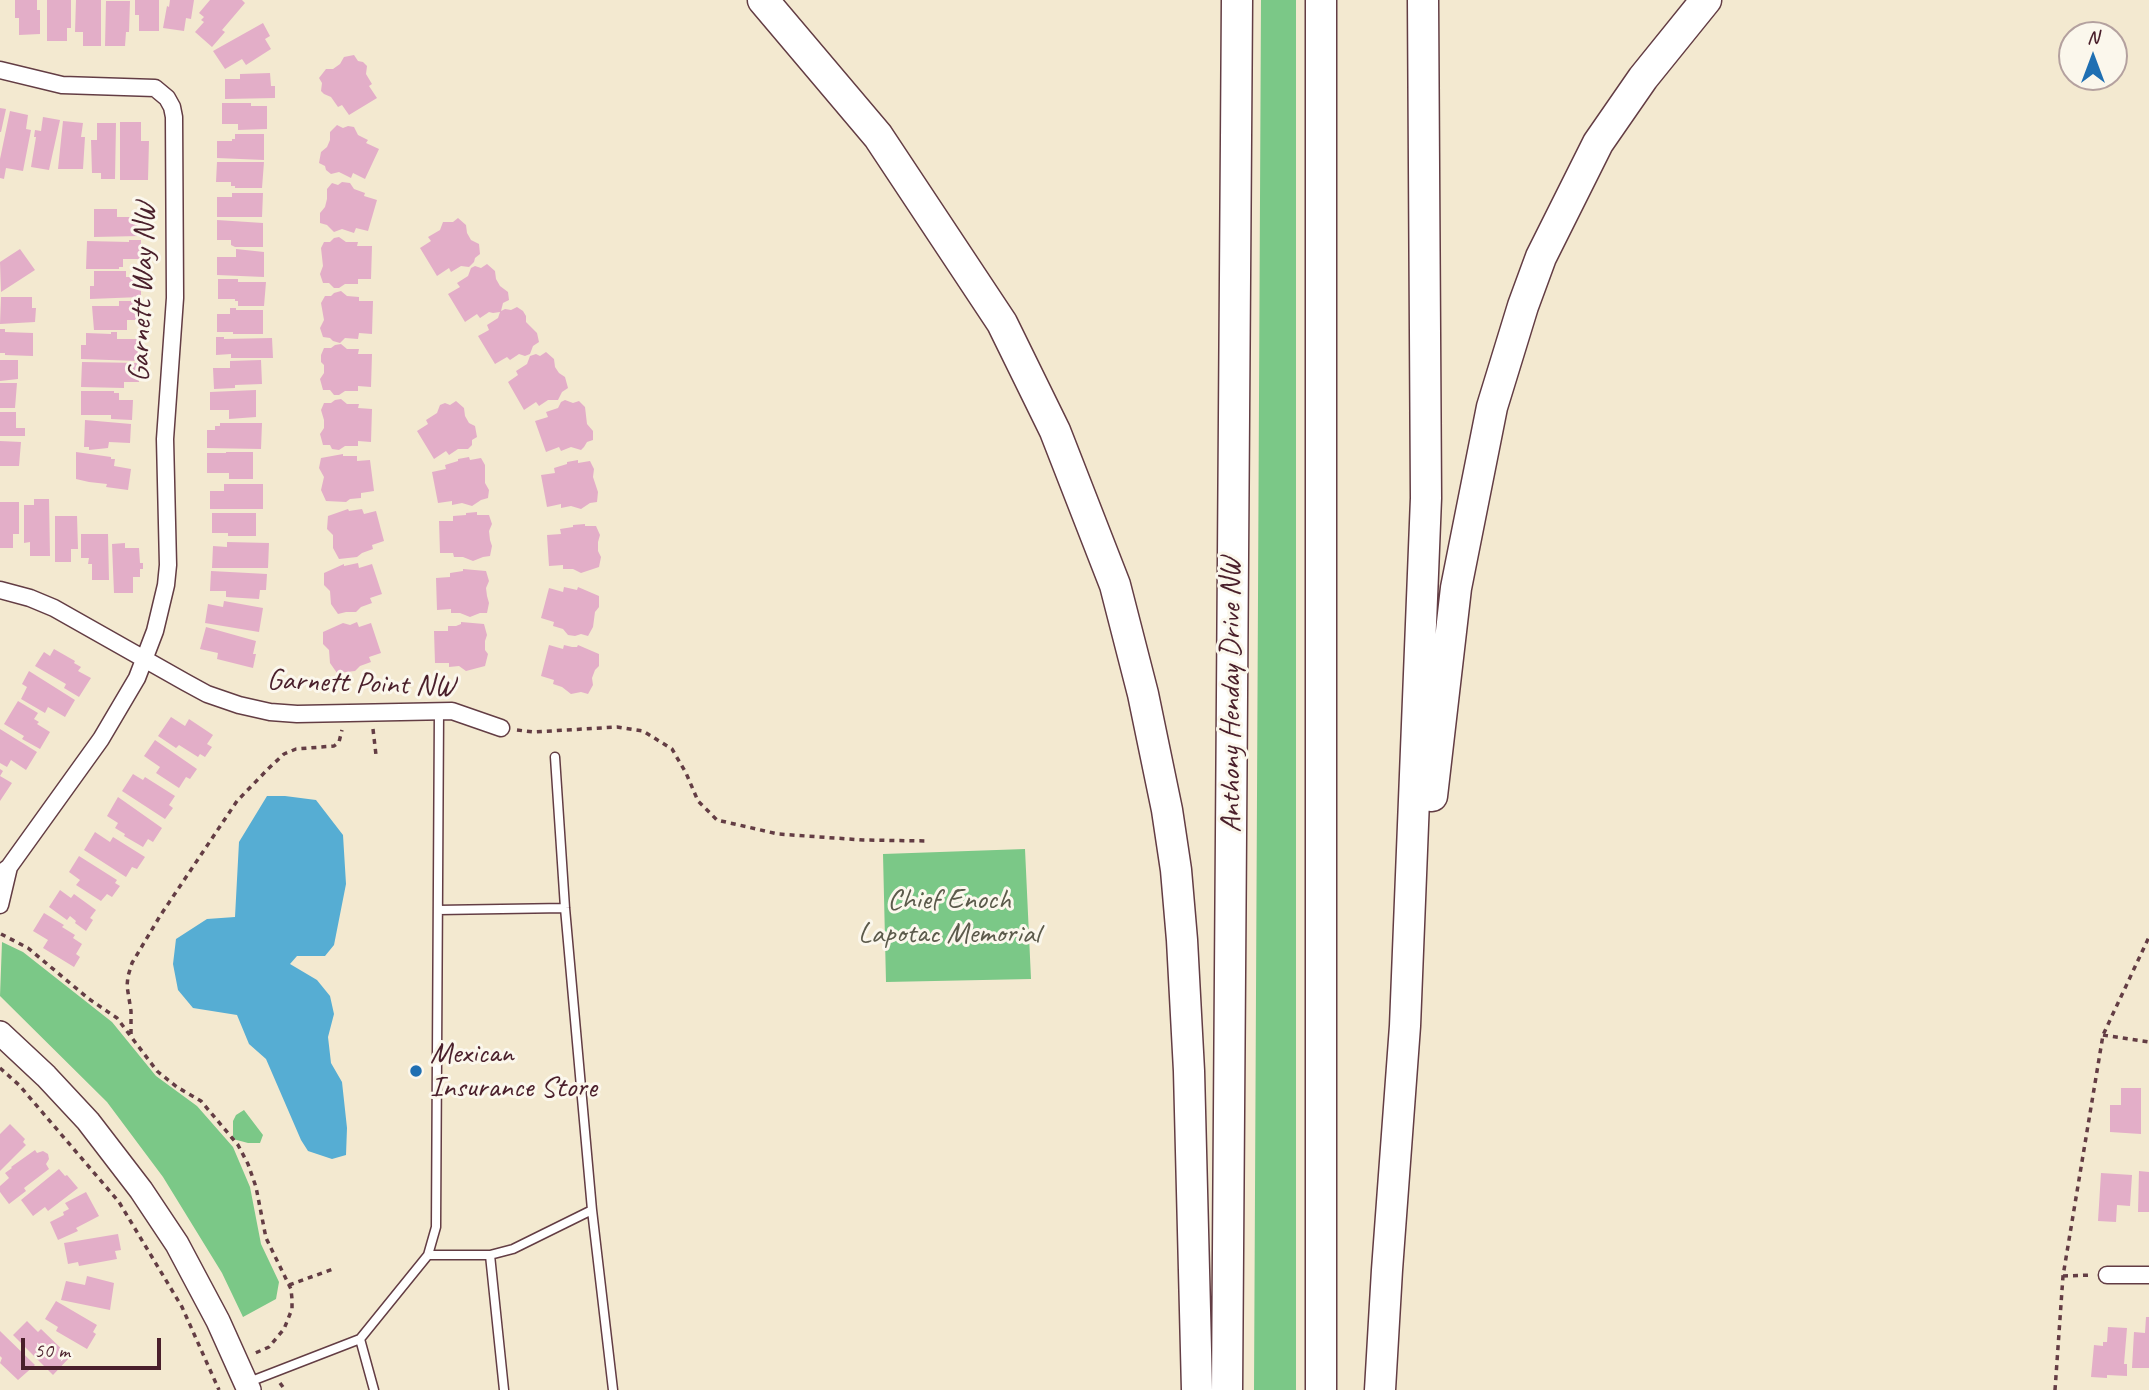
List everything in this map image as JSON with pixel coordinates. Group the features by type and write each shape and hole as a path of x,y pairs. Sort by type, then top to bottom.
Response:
{"highway":[{"path":"763,0 878,136 1002,323 1055,431 1115,586 1143,694 1167,810 1177,882 1189,1071 1197,1390"},
{"name":"Anthony Henday Drive NW","path":"1227,1390 1237,0"},
{"path":"1321,0 1321,1390"},
{"path":"1380,1390 1405,1026 1426,498 1423,0"},
{"path":"1405,1026 1456,588 1492,407 1541,257 1592,154 1643,78 1706,0"}],"main road":[{"path":"0,1033 65,1097 127,1169 177,1244 218,1321 247,1386"}],"street":[{"name":"Garnett Way NW","path":"0,70 62,85 155,88 162,92 173,107 175,298 165,439 168,565 163,602 145,659 126,698 101,739 5,870 0,905"},
{"path":"0,590 54,608 145,659"},
{"name":"Garnett Point NW","path":"145,659 206,694 270,712 297,714 439,711 462,714 501,728"},
{"path":"2107,1275 2149,1275"}],"lane":[{"path":"247,1386 360,1339 428,1255 436,1227 439,711"},
{"path":"555,757 565,908 592,1210 613,1390"},
{"path":"438,910 565,908"},
{"path":"428,1255 490,1255 513,1248 592,1210"},
{"path":"490,1255 505,1390"},
{"path":"360,1339 374,1390"}],"path":[{"path":"131,1034 128,976 144,942 187,875 237,801 284,754 296,749 334,746 339,741 343,713"},
{"path":"372,713 376,755"},
{"path":"501,728 533,732 617,727 643,731 671,749 686,773 698,801 717,820 778,834 928,841"},
{"path":"1,934 28,948 89,999 117,1018 158,1071 177,1087 201,1101 239,1145 256,1187 266,1238 289,1285 292,1308 284,1329 269,1347 236,1361"},
{"path":"2055,1390 2063,1276 2103,1035 2149,937"},
{"path":"2103,1035 2149,1042"},
{"path":"0,1068 19,1085 119,1202 182,1307 219,1390"},
{"path":"289,1285 336,1268"},
{"path":"2063,1276 2107,1275"}],"green space":[{"path":"1261,0 1296,0 1296,1390 1254,1390"},
{"name":"Chief Enoch Lapotac Memorial","path":"1025,849 1031,979 886,982 883,854"},
{"path":"2,942 23,952 112,1022 156,1076 197,1106 233,1147 250,1187 261,1244 279,1282 276,1299 243,1317 222,1273 163,1177 107,1102 0,996"},
{"path":"244,1110 263,1135 260,1143 233,1139 233,1121 236,1115"}],"water":[{"path":"267,796 316,800 343,835 346,884 334,945 325,956 297,956 290,964 317,980 330,996 334,1014 328,1037 331,1063 342,1082 347,1128 346,1155 332,1159 308,1151 266,1059 249,1044 237,1015 193,1008 178,990 173,964 176,939 207,919 235,917 239,842"}],"building":[{"path":"15,0 37,0 37,10 40,10 40,34 19,35"},
{"path":"47,0 71,0 71,28 67,28 67,41 47,41"},
{"path":"76,0 101,0 101,46 83,46 83,32 75,32"},
{"path":"135,0 159,0 159,31 139,31"},
{"path":"170,0 194,0 191,19 186,18 184,31 163,28"},
{"path":"210,0 242,0 245,3 222,30 225,32 212,47 195,32 204,22 201,20 204,17 199,13"},
{"path":"106,1 130,1 129,32 126,32 125,46 105,46"},
{"path":"263,23 270,36 265,39 271,49 246,65 242,59 225,69 213,51"},
{"path":"354,55 367,66 366,74 372,84 369,86 377,98 349,115 342,105 338,107 331,97 321,91 322,83 319,78 326,69 333,69 340,64 344,57"},
{"path":"270,73 271,86 275,86 275,98 225,99 225,79 240,79 240,74"},
{"path":"222,103 267,106 267,129 238,130 238,124 222,124"},
{"path":"0,108 6,109 1,132 0,132"},
{"path":"10,111 28,115 26,129 31,130 23,171 6,168 4,179 0,178 0,159"},
{"path":"43,117 60,120 49,170 31,167 35,130 41,131"},
{"path":"63,121 83,123 83,169 58,169"},
{"path":"120,122 141,122 141,141 149,141 148,180 120,180"},
{"path":"97,123 116,123 115,179 101,179 101,173 92,173 91,140 97,140"},
{"path":"337,125 343,128 354,127 358,135 368,140 366,143 379,149 365,179 353,173 351,178 339,172 331,174 319,163 321,152 330,140 330,132"},
{"path":"235,134 264,134 264,160 217,158 217,141 232,141"},
{"path":"217,162 264,162 262,188 235,188 231,186 231,182 216,182"},
{"path":"342,182 350,183 354,189 365,193 364,196 377,200 368,231 356,228 354,233 342,229 334,232 327,225 320,223 327,189 332,183 338,185"},
{"path":"232,193 263,193 262,217 217,217 217,197 232,197"},
{"path":"94,209 117,209 117,217 140,217 140,236 94,237"},
{"path":"458,218 466,225 471,240 479,244 480,254 469,267 461,266 451,272 449,268 437,276 420,248 431,241 428,237 440,230 443,222 453,222"},
{"path":"217,220 263,223 263,247 235,247 231,245 231,240 217,240"},
{"path":"339,237 346,242 358,242 357,246 372,246 371,279 358,279 358,284 345,284 339,288 323,283 320,274 323,266 321,248 324,242"},
{"path":"141,240 140,259 123,259 123,267 119,269 86,269 87,241"},
{"path":"20,249 35,270 1,292 0,262"},
{"path":"236,249 264,252 264,277 217,275 217,257 236,257"},
{"path":"487,264 495,271 500,286 508,292 509,300 503,303 501,311 517,307 523,311 526,322 537,333 539,342 533,346 530,354 519,354 510,360 507,357 495,364 478,336 489,330 487,325 498,318 500,312 489,312 480,318 477,314 465,322 448,294 460,287 457,283 468,276 471,268 481,268"},
{"path":"94,271 126,271 126,277 141,277 141,297 90,299 90,286 94,286"},
{"path":"218,279 266,282 264,306 238,306 235,299 218,299"},
{"path":"341,291 347,296 359,297 359,301 373,301 372,334 359,333 358,339 345,338 340,343 323,337 320,328 324,320 321,303 325,296"},
{"path":"1,297 32,297 32,308 36,308 35,322 0,324"},
{"path":"119,301 140,301 141,320 127,320 127,330 94,330 92,306 119,306"},
{"path":"230,308 263,310 263,334 217,332 217,314 230,314"},
{"path":"0,329 5,329 5,332 33,333 33,356 0,353"},
{"path":"117,332 117,339 139,339 138,361 81,359 81,345 86,345 86,333"},
{"path":"216,337 272,338 273,358 231,358 231,354 216,355"},
{"path":"341,344 347,349 359,349 358,354 372,354 371,387 358,386 358,391 345,391 339,395 323,390 320,379 324,373 324,365 321,355 324,348"},
{"path":"546,352 554,359 559,373 565,377 568,388 558,400 548,400 539,406 536,402 524,410 508,382 518,375 516,371 527,364 530,356 540,356"},
{"path":"0,360 18,360 18,379 0,381"},
{"path":"261,360 262,384 214,389 213,368 230,368 230,361"},
{"path":"82,362 139,363 139,382 124,382 124,388 81,387"},
{"path":"0,383 17,383 15,408 0,408"},
{"path":"256,390 256,417 229,419 229,410 210,410 210,392"},
{"path":"81,391 114,391 119,393 119,400 133,400 132,420 111,419 111,415 81,415"},
{"path":"341,399 347,404 359,404 358,408 372,409 371,442 358,441 358,446 345,446 339,450 323,445 320,434 324,428 324,420 321,410 324,403"},
{"path":"565,400 573,403 579,401 585,407 587,424 593,431 593,440 587,442 581,450 571,447 561,451 559,447 546,452 535,421 548,417 546,412 558,408"},
{"path":"456,401 464,408 469,423 475,426 477,437 472,440 468,449 458,449 449,455 446,451 434,459 417,431 428,424 426,420 437,413 440,405 450,405"},
{"path":"0,412 16,412 16,428 25,428 25,436 0,436"},
{"path":"85,420 131,424 130,443 109,442 108,448 89,450 89,447 84,447"},
{"path":"220,423 262,423 261,449 207,448 207,430 215,430 215,426 220,426"},
{"path":"0,441 21,442 19,466 0,466"},
{"path":"76,452 111,457 115,459 114,466 131,469 128,490 76,479"},
{"path":"253,452 253,479 229,479 229,473 207,473 207,453"},
{"path":"343,454 357,456 357,461 370,460 374,491 361,493 361,498 346,502 326,501 321,490 324,477 319,468 321,458"},
{"path":"469,457 470,460 481,458 485,465 488,498 472,506 462,503 452,505 452,501 438,503 432,472 446,469 445,465"},
{"path":"578,460 578,463 590,461 594,469 597,502 581,509 571,506 561,508 561,504 547,507 541,475 555,473 554,468"},
{"path":"224,484 263,484 263,509 210,509 210,491 224,491"},
{"path":"34,499 49,499 50,556 30,556 30,542 24,543 24,505 34,505"},
{"path":"0,502 19,502 19,534 13,534 13,548 0,548"},
{"path":"348,509 362,509 364,514 376,511 384,541 372,545 373,549 357,557 339,559 333,548 333,535 327,529 328,516"},
{"path":"477,512 477,515 489,515 492,524 489,531 492,546 490,556 473,561 454,557 453,553 440,553 439,521 453,521 453,516"},
{"path":"212,513 256,513 256,536 212,533"},
{"path":"55,516 77,516 78,549 71,549 71,562 55,562"},
{"path":"585,524 596,526 600,535 599,567 581,573 573,569 563,569 563,565 549,566 547,535 561,534 560,529"},
{"path":"81,534 108,534 109,580 92,580 92,564 88,564 89,558 81,558"},
{"path":"227,542 269,543 268,568 212,568 213,546 227,547"},
{"path":"125,543 125,548 139,548 143,569 140,569 140,577 133,577 133,593 114,593 112,544"},
{"path":"358,563 359,568 372,564 382,594 370,598 372,603 356,612 338,614 331,604 330,591 324,585 324,573 344,564"},
{"path":"463,569 486,571 489,581 486,588 489,603 487,613 470,617 451,613 451,609 437,610 436,578 450,577 450,573"},
{"path":"211,571 267,574 266,590 260,590 259,599 226,597 226,591 210,591"},
{"path":"564,587 577,590 578,587 599,596 599,607 588,636 568,635 563,629 553,626 554,622 541,618 549,588 563,592"},
{"path":"224,601 263,608 259,632 205,623 208,604 223,607"},
{"path":"357,622 359,627 371,623 381,653 369,657 371,662 355,671 337,673 330,663 329,650 323,644 323,632 343,623 350,625"},
{"path":"461,622 484,624 487,635 485,650 488,654 485,666 466,671 459,666 449,667 449,663 435,663 434,631 448,631 448,626 456,626"},
{"path":"206,627 256,641 253,668 217,659 218,653 200,649"},
{"path":"549,645 563,649 564,645 578,645 599,654 599,666 595,670 593,685 588,694 571,694 553,684 554,680 541,676"},
{"path":"54,649 75,661 74,663 81,667 78,671 91,678 79,697 64,688 66,684 35,666 44,652 50,656"},
{"path":"29,671 75,700 65,717 48,707 45,713 21,699 27,687 22,684"},
{"path":"18,701 38,713 34,719 39,722 37,724 50,732 40,749 4,724"},
{"path":"171,717 185,726 189,719 213,735 207,744 212,747 205,757 200,754 198,757 179,745 176,748 158,736"},
{"path":"0,729 37,752 26,770 11,760 7,767 0,763"},
{"path":"155,740 197,769 190,779 186,777 179,788 156,773 160,767 144,756"},
{"path":"133,774 143,780 145,777 175,796 169,805 173,808 165,819 122,791"},
{"path":"0,776 12,783 0,801"},
{"path":"118,797 162,828 153,842 148,839 143,847 115,828 118,823 107,816"},
{"path":"95,832 110,842 113,837 145,857 137,869 132,867 126,877 84,850"},
{"path":"79,856 117,880 115,883 120,886 112,897 107,894 101,901 76,885 80,880 69,872"},
{"path":"60,890 71,898 74,894 96,910 86,931 70,916 67,920 49,907"},
{"path":"44,913 64,925 62,927 75,935 73,938 82,944 76,954 80,957 74,967 43,948 48,940 33,931"},
{"path":"2121,1088 2141,1088 2141,1134 2110,1132 2110,1105 2121,1105"},
{"path":"10,1124 25,1139 23,1142 26,1145 0,1171 0,1134"},
{"path":"35,1150 37,1153 43,1151 48,1154 46,1164 49,1169 24,1188 26,1191 9,1204 0,1192 0,1186 9,1178 5,1173"},
{"path":"59,1169 78,1188 48,1211 45,1207 33,1216 21,1200"},
{"path":"2139,1171 2149,1172 2149,1212 2138,1212"},
{"path":"2101,1173 2132,1175 2130,1206 2117,1205 2116,1222 2098,1221"},
{"path":"86,1192 99,1216 76,1228 78,1231 58,1240 50,1222 64,1215 63,1212 69,1209 65,1203"},
{"path":"118,1234 121,1250 115,1251 117,1259 79,1266 78,1262 68,1264 64,1243"},
{"path":"87,1276 114,1283 110,1310 61,1300 66,1281 85,1285"},
{"path":"56,1301 97,1325 93,1332 96,1334 87,1349 56,1331 58,1327 45,1319"},
{"path":"2146,1317 2149,1317 2149,1368 2132,1368 2134,1332 2145,1333"},
{"path":"27,1321 38,1332 41,1329 70,1357 53,1375 13,1335"},
{"path":"2108,1327 2127,1328 2124,1364 2127,1364 2127,1376 2091,1377 2094,1345 2103,1346 2103,1342 2107,1342"},
{"path":"0,1331 35,1365 18,1380 0,1363"}],"place":[{"name":"Mexican Insurance Store","path":"416,1071"}]}
